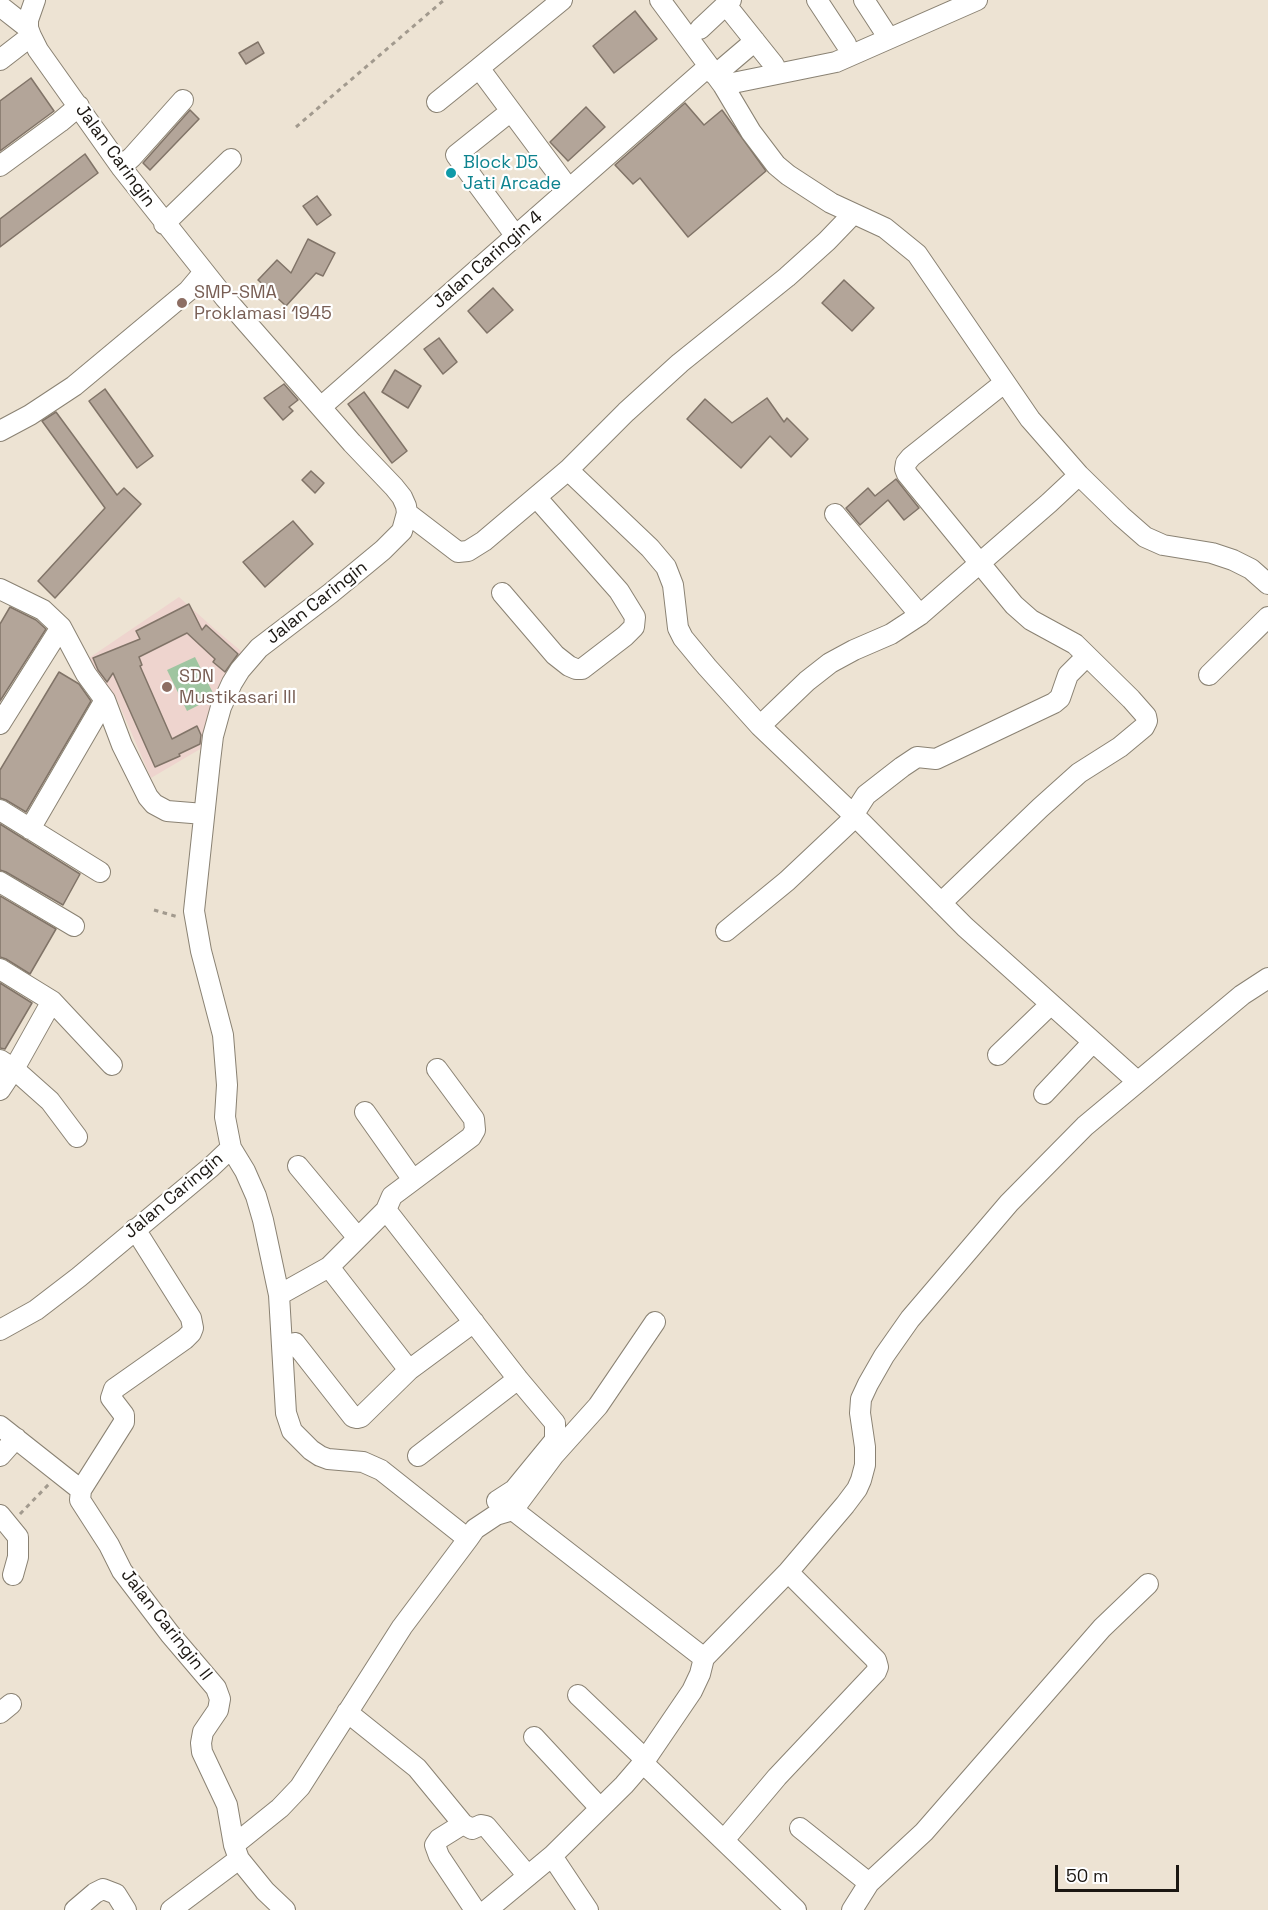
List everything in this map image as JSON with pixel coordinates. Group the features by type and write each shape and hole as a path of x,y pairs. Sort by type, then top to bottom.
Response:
{"street":[{"path":"0,60 29,32 29,12 35,0"},
{"path":"437,102 562,0"},
{"path":"660,0 716,75 751,132 776,165 815,194 885,228 917,254 1030,419 1079,475 1145,537 1163,545 1212,553 1233,560 1251,569 1268,584"},
{"path":"817,0 846,44"},
{"path":"864,0 888,38"},
{"path":"716,75 836,62 977,0"},
{"path":"700,29 728,3 774,65"},
{"path":"0,6 29,32"},
{"name":"Jalan Caringin","path":"0,1330 36,1310 80,1277 231,1148 225,1117 227,1085 223,1035 201,951 195,916 213,736 221,707 240,670 259,648 383,550 402,531 407,513 402,497 321,407 164,224 38,50 29,32"},
{"name":"Jalan Caringin 4","path":"321,407 569,189 716,75 755,41"},
{"path":"479,68 569,189"},
{"path":"121,167 183,100"},
{"path":"0,166 79,106"},
{"path":"511,111 456,155 512,231"},
{"path":"164,224 231,159"},
{"path":"407,513 458,552 468,551 484,541 568,470 626,412 681,363 828,241 853,214"},
{"path":"0,431 30,415 74,386 188,291 204,272"},
{"path":"941,903 1079,773 1120,747 1144,727 1147,721 1146,716 1075,644 1031,620 1014,605 907,474 906,463 911,457 1004,383"},
{"path":"568,470 666,567 673,585 678,628 683,638 760,726 980,941 1138,1082"},
{"path":"760,726 807,681 830,663 891,634 920,615 1079,475"},
{"path":"502,593 555,655 576,669 582,669 634,627 635,617 619,591 536,497"},
{"path":"835,514 920,615"},
{"path":"0,589 43,610 61,627 86,674 105,700 122,745 153,804 167,811 204,814"},
{"path":"1209,675 1268,617"},
{"path":"0,724 61,627"},
{"path":"726,931 787,881 855,817 866,795 914,759 921,757 936,759 1058,700 1068,675 1087,656"},
{"path":"30,829 105,700"},
{"path":"0,810 100,872"},
{"path":"0,882 74,926"},
{"path":"0,969 52,1001 112,1065"},
{"path":"488,1910 552,1856 644,1761 692,1691 704,1658 788,1572 845,1505 861,1480 865,1465 860,1413 861,1399 884,1356 910,1319 972,1245 1050,1160 1085,1126 1242,995 1268,978"},
{"path":"0,1090 7,1065 52,1001"},
{"path":"998,1055 1051,1004"},
{"path":"1044,1094 1093,1042"},
{"path":"7,1065 50,1101 77,1137"},
{"path":"279,1295 329,1267 386,1210 392,1196 471,1137 475,1130 474,1119 437,1069"},
{"path":"365,1112 413,1180"},
{"path":"231,1148 245,1171 263,1220 279,1295 286,1413 296,1436 320,1456 328,1459 363,1462 381,1470 468,1539"},
{"path":"298,1166 358,1238"},
{"path":"386,1210 555,1423 555,1440 514,1490 505,1506"},
{"path":"81,1490 124,1422 124,1415 111,1398 114,1389 185,1339 193,1328 191,1318 135,1229"},
{"path":"329,1267 409,1370"},
{"path":"295,1343 353,1417 361,1417 409,1370 474,1322"},
{"path":"171,1910 236,1852 300,1787 402,1627 475,1529 496,1515 598,1407 655,1322"},
{"path":"418,1456 518,1379"},
{"name":"Jalan Caringin II","path":"0,1426 81,1490 80,1500 109,1545 122,1571 170,1634 216,1688 220,1699 218,1710 203,1732 201,1743 206,1761 228,1805 236,1852"},
{"path":"0,1456 16,1438"},
{"path":"505,1506 704,1658"},
{"path":"13,1575 18,1557 15,1530"},
{"path":"724,1840 777,1777 876,1672 878,1667 876,1660 788,1572"},
{"path":"852,1910 869,1883 924,1832 1102,1628 1148,1584"},
{"path":"578,1695 796,1910"},
{"path":"347,1712 417,1768 463,1824 472,1829 481,1825 486,1826 528,1876"},
{"path":"534,1737 600,1809"},
{"path":"463,1824 439,1839 435,1845 439,1857 475,1910"},
{"path":"800,1828 869,1883"},
{"path":"236,1852 266,1891 285,1910"},
{"path":"552,1856 588,1910"},
{"path":"75,1910 103,1889 116,1894 126,1910"}],"path":[{"path":"296,126 444,0"},
{"path":"154,910 175,917 195,916"},
{"path":"15,1530 61,1472"}],"shaded area":[{"name":"SDN Mustikasari III","path":"179,597 247,656 207,745 151,778 115,695 97,678 89,658"}],"green space":[{"path":"195,657 215,697 187,711 167,670"}],"building":[{"path":"635,11 657,39 614,73 593,46"},
{"path":"258,42 264,53 246,64 239,53"},
{"path":"31,78 54,111 0,151 0,101"},
{"path":"685,103 704,125 722,110 766,171 688,237 640,178 633,184 615,165"},
{"path":"586,107 605,127 568,161 550,142"},
{"path":"190,110 199,119 150,170 143,163"},
{"path":"85,154 98,173 0,247 0,219"},
{"path":"317,196 331,215 317,225 303,206"},
{"path":"308,239 335,253 323,276 316,273 286,306 258,280 277,260 291,273"},
{"path":"844,280 874,308 852,331 822,303"},
{"path":"493,288 513,310 487,333 468,311"},
{"path":"439,338 457,362 443,374 424,349"},
{"path":"395,370 421,386 408,408 382,392"},
{"path":"284,384 298,400 289,407 293,411 283,420 264,398"},
{"path":"105,389 153,456 137,468 89,401"},
{"path":"364,392 407,451 392,463 348,404"},
{"path":"767,398 784,422 787,418 808,439 791,457 770,436 741,468 687,419 705,399 732,423"},
{"path":"56,412 117,495 124,488 141,504 55,598 38,581 105,508 42,421"},
{"path":"311,471 324,483 315,493 302,480"},
{"path":"896,479 919,508 904,520 888,500 860,525 846,508 868,488 875,496"},
{"path":"293,521 313,544 265,587 243,562"},
{"path":"189,604 202,630 206,625 238,654 225,672 213,662 215,659 187,633 139,657 142,665 140,666 172,739 197,726 201,735 200,744 155,767 113,673 107,682 93,658 140,639 136,631"},
{"path":"10,607 36,620 46,629 0,701 0,624"},
{"path":"59,672 79,684 91,701 26,812 0,798 0,770"},
{"path":"0,824 80,874 63,905 0,870"},
{"path":"0,896 56,929 30,974 0,957"},
{"path":"0,983 32,1003 5,1049 0,1048"}],"place":[{"name":"Block D5 Jati Arcade","path":"451,173"},
{"name":"SMP-SMA Proklamasi 1945","path":"182,303"},
{"name":"SDN Mustikasari III","path":"167,687"}]}
